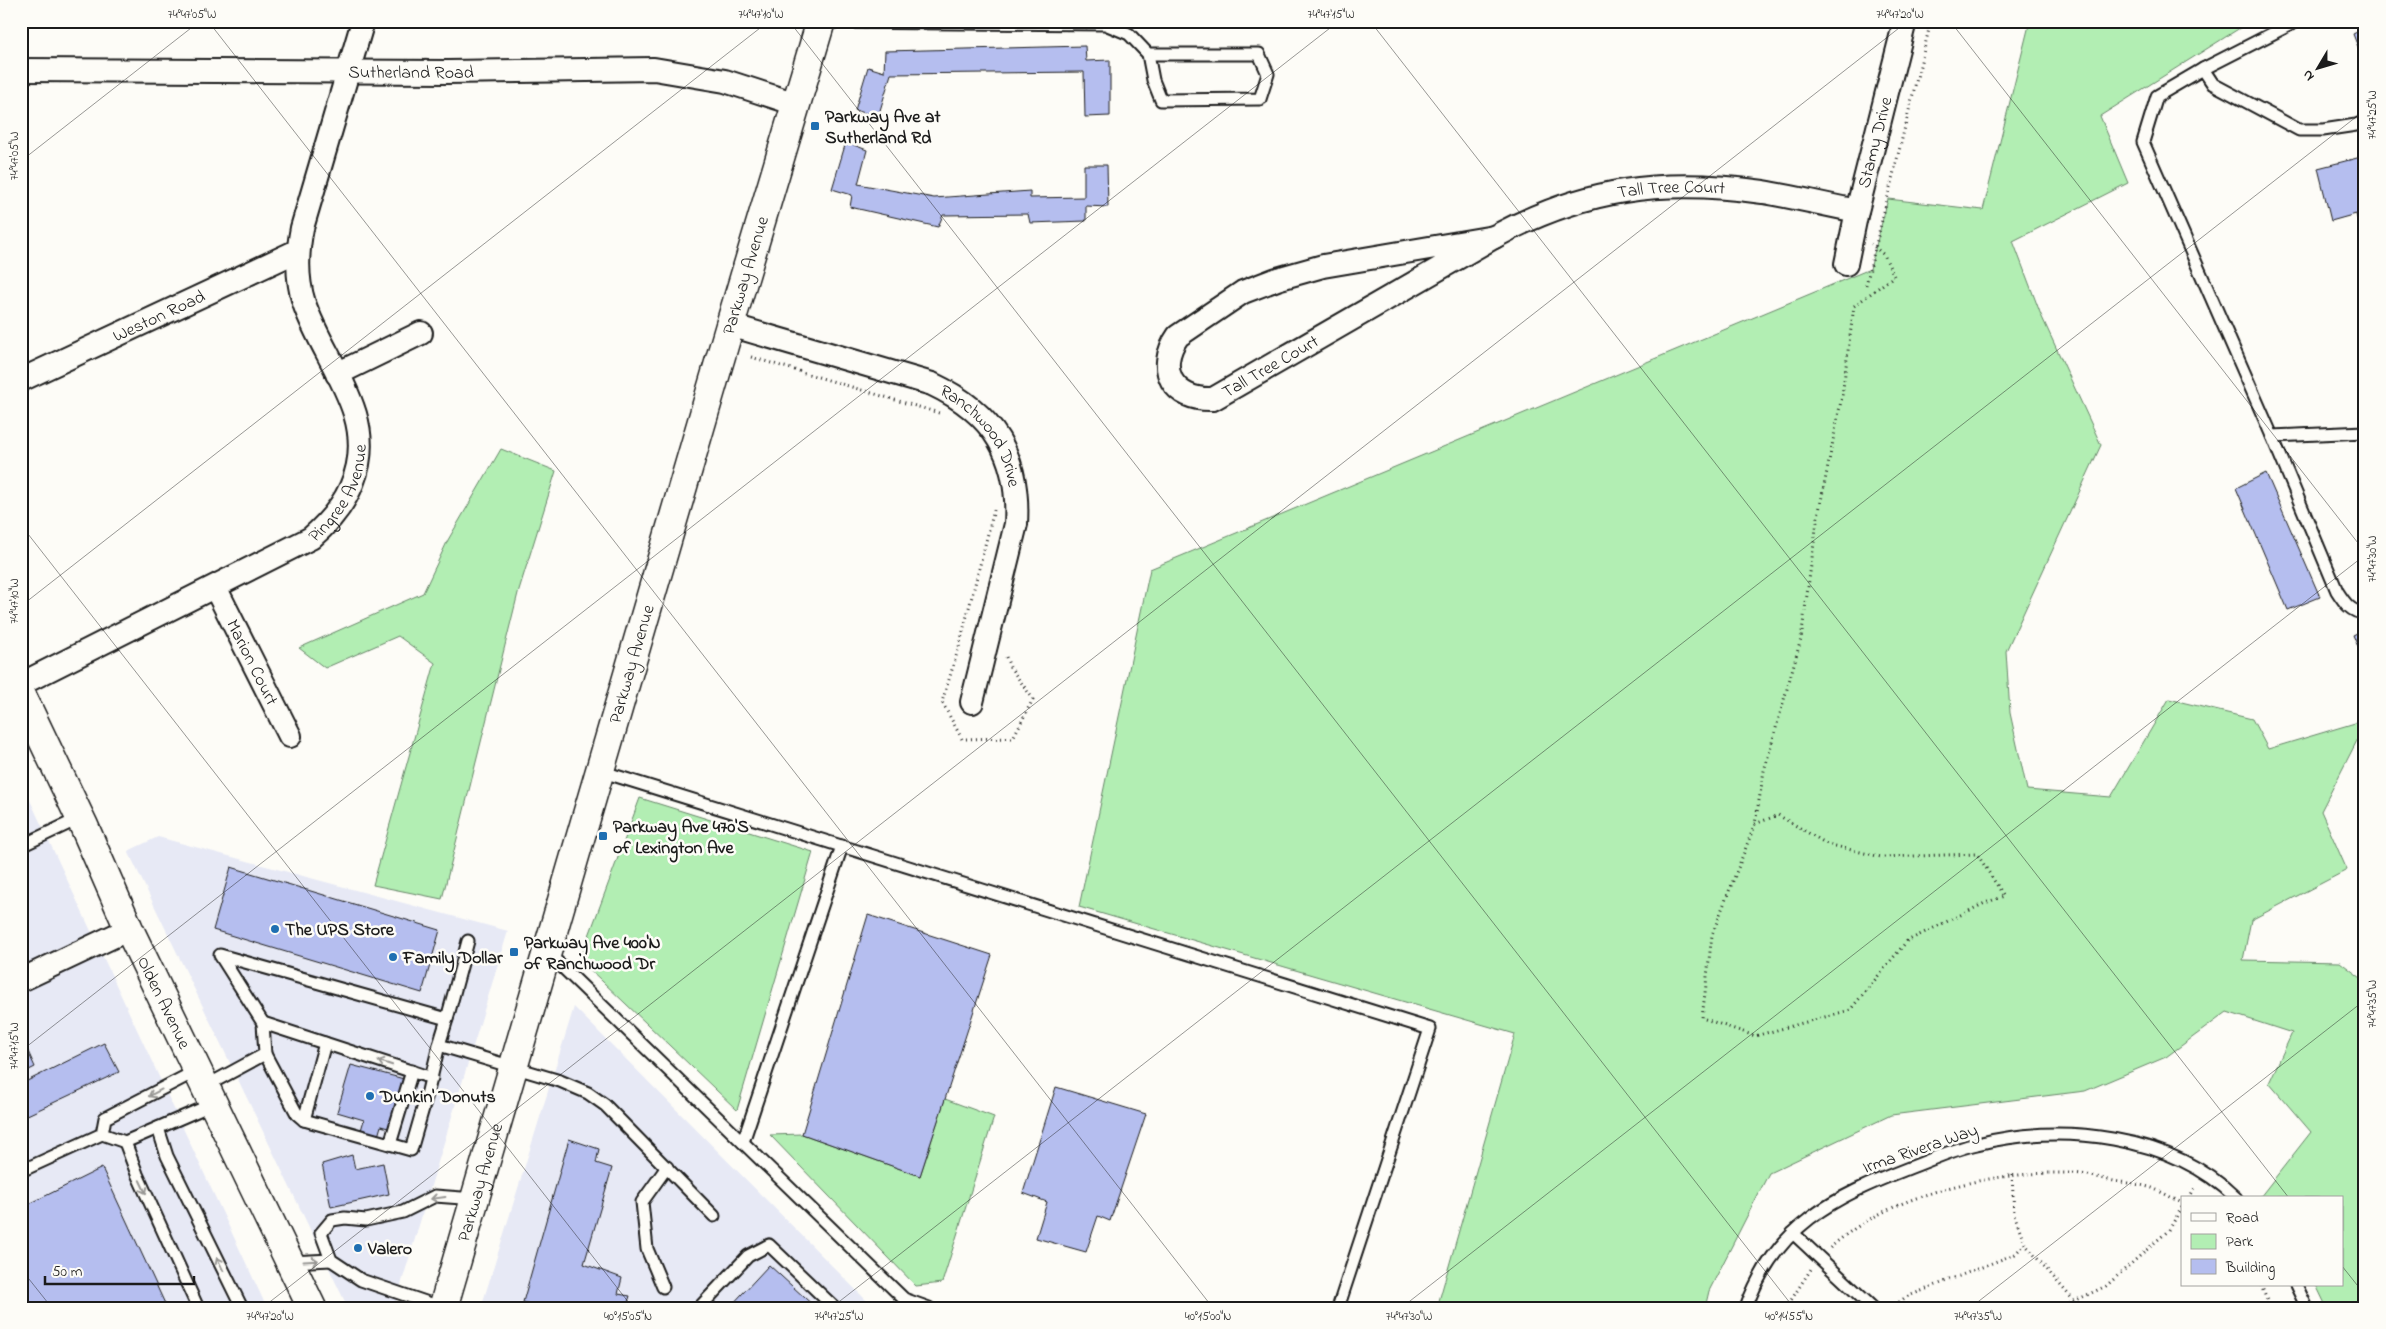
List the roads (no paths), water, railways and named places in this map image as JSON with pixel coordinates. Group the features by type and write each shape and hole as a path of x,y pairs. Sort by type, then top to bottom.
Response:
{"main road":[{"name":"Parkway Avenue","path":"444,1308 820,22"},
{"name":"Olden Avenue","path":"22,697 80,818 129,929 312,1308"}],"street":[{"name":"Pingree Avenue","path":"22,697 215,587 311,538 330,522 345,501 354,480 359,457 359,436 355,413 304,303 298,278 297,250 363,21"},
{"name":"Stamy Drive","path":"1846,264 1855,220 1906,21"},
{"name":"Sutherland Road","path":"21,70 348,72 654,69 725,81 796,104"},
{"name":"Tall Tree Court","path":"1494,237 1323,266 1277,279 1243,292 1178,336 1170,347 1167,361 1168,373 1175,387 1186,396 1199,400 1213,399 1494,237 1555,207 1590,196 1640,188 1675,185 1764,192 1855,220"},
{"name":"Weston Road","path":"21,380 297,250"},
{"name":"Ranchwood Drive","path":"730,325 932,384 953,394 973,408 991,427 1006,452 1014,475 1018,500 1016,524 972,702"},
{"path":"337,374 421,333"},
{"name":"Marion Court","path":"215,587 290,736"},
{"path":"21,980 129,929"}],"lane":[{"path":"2297,21 2203,69 2157,96 2143,142 2272,436 2337,591 2350,608 2358,613 2365,613"},
{"path":"820,22 1105,24 1128,34 1148,54 1153,80 1161,100 1260,99 1268,74 1259,54 1148,54"},
{"path":"2203,69 2213,84 2299,130 2323,130 2356,125 2365,121"},
{"path":"2272,436 2365,432"},
{"path":"600,770 1430,1029 1338,1308"},
{"path":"21,846 80,818"},
{"path":"743,1142 842,846"},
{"path":"447,1019 220,955 263,1023 265,1054 297,1114 314,1125 411,1150 432,1078 439,1045 447,1019 468,941"},
{"path":"547,952 904,1299 929,1308"},
{"path":"263,1023 432,1078"},
{"path":"304,1120 325,1043"},
{"path":"439,1045 560,1081 588,1092 605,1105 714,1216"},
{"path":"21,1170 102,1134 125,1142 158,1128 206,1087 265,1054"},
{"path":"390,1144 412,1071"},
{"path":"102,1134 105,1118 206,1087"},
{"path":"158,1128 167,1156 242,1308"},
{"name":"Irma Rivera Way","path":"1746,1308 1763,1272 1794,1233 1820,1210 1859,1187 1976,1144 2017,1137 2088,1135 2127,1141 2167,1155 2202,1172 2233,1196"},
{"path":"125,1142 137,1174 198,1308"},
{"path":"663,1287 647,1249 642,1202 667,1167"},
{"path":"444,1308 361,1280 331,1260 321,1234 332,1220 345,1218 366,1220 403,1212 435,1196 475,1199"},
{"path":"1794,1233 1873,1308"},
{"path":"698,1308 748,1256 769,1245 835,1308"},
{"path":"290,1262 331,1260"},
{"path":"2296,1286 2307,1308"}],"place":[{"name":"Parkway Ave at Sutherland Rd","path":"815,126"},
{"name":"Parkway Ave 470'S of Lexington Ave","path":"603,836"},
{"name":"The UPS Store","path":"275,929"},
{"name":"Parkway Ave 400'N of Ranchwood Dr","path":"514,952"},
{"name":"Family Dollar","path":"393,957"},
{"name":"Dunkin' Donuts","path":"370,1096"},
{"name":"Valero","path":"358,1248"}]}
